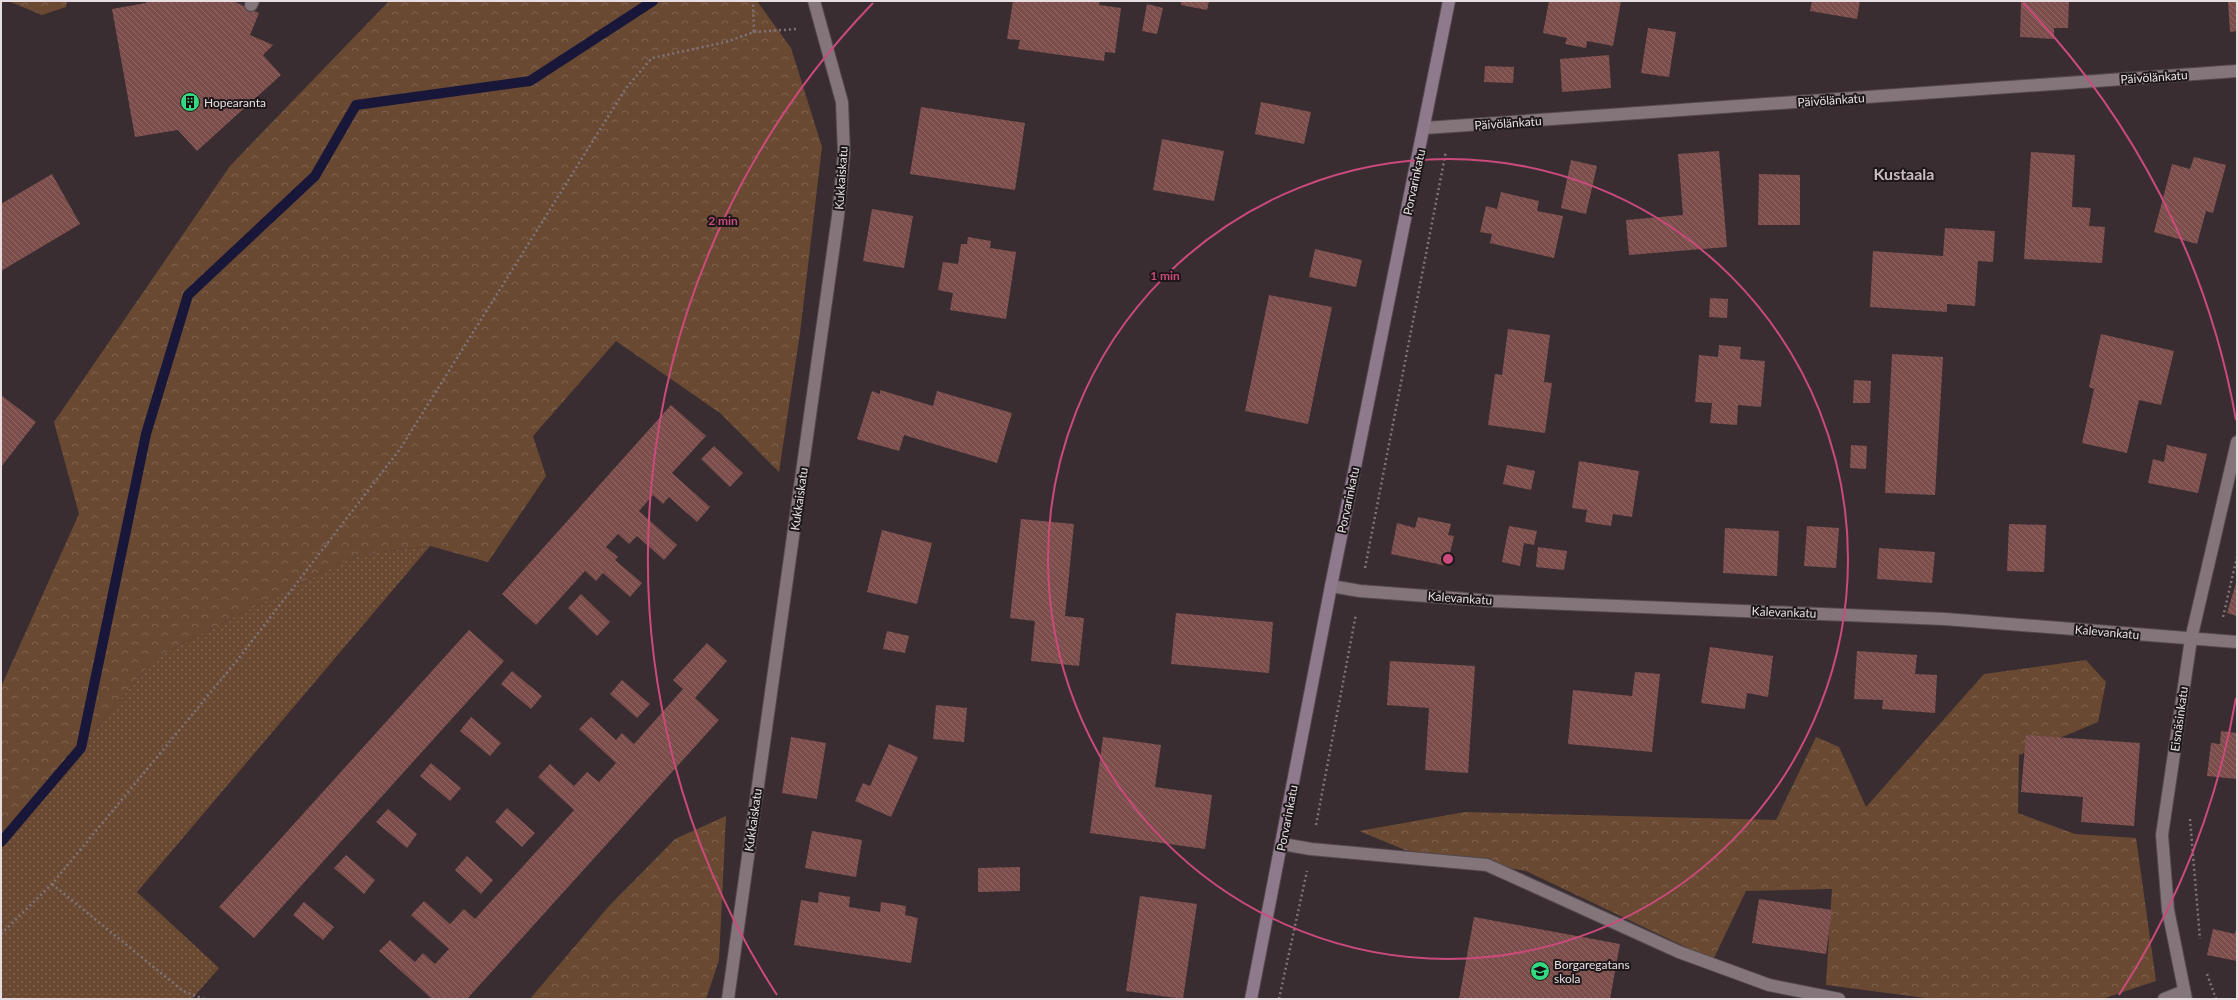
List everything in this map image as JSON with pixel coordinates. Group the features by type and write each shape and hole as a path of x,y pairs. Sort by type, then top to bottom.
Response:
{"street":[{"name":"Kukkaiskatu","path":"728,999 838,216 844,153 842,102 814,1"},
{"name":"Porvarinkatu","path":"1252,999 1331,586 1450,1"},
{"name":"Päivölänkatu","path":"1425,128 2237,71"},
{"name":"Eisnäsinkatu","path":"2185,995 2168,910 2162,835 2191,639 2237,442"},
{"name":"Kalevankatu","path":"1331,586 1360,591 1493,601 1945,619 2237,642"},
{"path":"1282,844 1312,849 1487,865 1679,952 1769,986 1839,999"},
{"path":"2164,999 2185,995"}],"path":[{"path":"753,1 754,32"},
{"path":"1,934 52,884 239,658 400,449 626,88 652,58 726,42 754,32 822,28"},
{"path":"1279,999 1312,849 1360,591 1450,127"},
{"path":"2218,640 2237,557"},
{"path":"2191,811 2201,945"},
{"path":"52,884 183,991 204,999"},
{"path":"2204,967 2216,999"}],"green space":[{"path":"8,1 67,1 66,7 42,15"},
{"path":"389,1 757,1 791,48 822,147 800,333 779,472 720,413 616,341 533,436 546,476 488,562 430,546 357,555 156,657 1,842 1,687 79,514 54,422 230,166"},
{"path":"430,546 137,892 219,968 192,999 1,999 1,842 156,657 357,555"},
{"path":"2086,660 2106,682 2098,722 2019,755 2018,813 2075,834 2136,838 2156,981 2102,999 1933,999 1826,985 1832,889 1746,891 1713,960 1526,871 1405,850 1359,831 1465,812 1776,820 1816,737 1839,747 1866,807 1984,674"},
{"path":"726,816 719,960 706,999 530,999 609,906 675,839"}],"building":[{"name":"Hopearanta","path":"147,1 233,1 259,13 250,35 273,45 263,55 281,75 197,151 178,130 135,137 112,9 146,3"},
{"path":"1013,1 1100,1 1099,5 1121,8 1115,53 1105,52 1104,61 1018,49 1020,40 1007,39"},
{"path":"1181,1 1209,1 1207,10 1181,5"},
{"path":"1549,1 1621,1 1613,46 1587,41 1586,48 1565,44 1567,38 1543,33"},
{"path":"1812,1 1860,1 1857,19 1810,11"},
{"path":"2021,1 2069,1 2068,28 2054,28 2054,39 2020,37"},
{"path":"2228,1 2237,1 2237,31 2230,32"},
{"path":"1147,4 1163,8 1157,34 1142,31"},
{"path":"1648,28 1676,32 1669,77 1641,73"},
{"path":"1609,55 1611,88 1562,92 1560,59"},
{"path":"1485,66 1514,67 1513,83 1484,82"},
{"path":"1261,102 1311,112 1304,144 1255,134"},
{"path":"921,107 1025,123 1015,190 910,174"},
{"path":"1162,139 1224,151 1214,201 1153,190"},
{"path":"1719,151 1727,247 1629,255 1626,220 1683,215 1678,154"},
{"path":"2031,152 2075,155 2072,207 2091,208 2089,226 2105,227 2102,263 2024,259"},
{"path":"2194,157 2226,165 2213,213 2206,211 2197,244 2154,232 2172,164 2190,169"},
{"path":"1571,160 1597,166 1586,214 1561,208"},
{"path":"52,174 80,224 1,271 1,204"},
{"path":"1759,174 1800,175 1800,225 1758,225"},
{"path":"1501,192 1539,201 1537,211 1563,216 1554,258 1490,243 1492,234 1480,232 1486,206 1497,209"},
{"path":"872,209 913,216 904,268 863,261"},
{"path":"1945,228 1995,231 1993,262 1978,261 1975,306 1947,304 1947,312 1870,307 1873,251 1943,256"},
{"path":"968,237 991,241 990,248 1016,252 1006,319 950,310 953,293 938,290 943,262 958,264 961,244 967,244"},
{"path":"1315,249 1362,260 1356,287 1309,277"},
{"path":"1269,295 1332,307 1308,424 1245,411"},
{"path":"1710,298 1728,299 1727,318 1709,317"},
{"path":"1508,329 1550,335 1544,382 1552,383 1545,433 1488,425 1495,374 1502,375"},
{"path":"2101,334 2174,351 2161,405 2139,400 2127,453 2082,443 2094,389 2089,387"},
{"path":"1719,345 1741,347 1740,359 1765,361 1761,407 1738,405 1737,425 1710,423 1712,403 1695,402 1699,355 1718,357"},
{"path":"1892,354 1943,357 1935,495 1885,493"},
{"path":"1854,380 1871,381 1870,403 1853,403"},
{"path":"880,390 933,406 937,391 1012,413 997,463 904,435 899,451 857,439 872,391 880,394"},
{"path":"1,395 36,422 1,467"},
{"path":"671,405 706,436 672,473 710,507 697,522 669,497 663,504 653,495 639,511 677,545 664,560 637,536 629,544 618,534 606,547 618,557 615,560 642,583 630,597 603,573 596,581 585,571 536,625 502,594"},
{"path":"1851,445 1867,446 1866,469 1850,468"},
{"path":"2167,445 2207,454 2198,493 2148,483 2153,459 2164,462"},
{"path":"714,446 743,473 730,487 701,459"},
{"path":"1579,461 1639,471 1632,517 1613,514 1611,526 1585,522 1587,510 1572,508"},
{"path":"1507,465 1535,471 1531,490 1503,484"},
{"path":"1418,517 1451,524 1448,535 1454,536 1447,566 1391,554 1397,523 1415,528"},
{"path":"1021,519 1074,524 1065,616 1084,618 1079,666 1031,661 1035,621 1010,618"},
{"path":"2009,524 2046,525 2044,572 2007,571"},
{"path":"1509,526 1537,531 1534,545 1524,543 1520,566 1502,562"},
{"path":"1807,526 1839,528 1836,568 1804,566"},
{"path":"1725,528 1779,531 1777,576 1723,573"},
{"path":"882,530 932,543 917,604 867,592"},
{"path":"1538,547 1567,551 1564,570 1536,567"},
{"path":"1879,548 1935,552 1932,583 1877,579"},
{"path":"2237,580 2237,616 2227,613"},
{"path":"581,594 610,622 597,636 568,608"},
{"path":"1176,613 1273,622 1269,673 1171,664"},
{"path":"469,630 504,661 254,938 219,907"},
{"path":"887,631 909,636 905,653 883,649"},
{"path":"707,643 727,661 695,698 719,720 467,999 432,999 379,951 390,940 415,962 423,953 435,964 449,949 411,915 424,901 450,924 464,909 475,919 574,810 538,777 550,764 574,786 587,772 599,782 616,763 579,729 591,717 616,740 622,733 634,744 683,689 673,680"},
{"path":"1710,647 1773,656 1768,697 1747,693 1745,709 1701,703"},
{"path":"1857,651 1917,655 1915,674 1937,675 1935,713 1882,709 1883,700 1854,699"},
{"path":"1390,661 1475,666 1468,773 1425,770 1429,708 1387,705"},
{"path":"512,671 542,696 531,709 501,684"},
{"path":"1635,672 1660,674 1652,752 1568,744 1573,690 1632,696"},
{"path":"622,680 650,704 637,718 610,694"},
{"path":"936,705 967,708 964,742 933,739"},
{"path":"471,717 501,743 490,756 460,731"},
{"path":"2221,731 2237,733 2237,779 2207,776 2211,743 2220,744"},
{"path":"2026,735 2140,743 2134,826 2081,822 2083,797 2021,792"},
{"path":"791,737 826,743 817,799 782,793"},
{"path":"1103,737 1161,745 1155,787 1212,795 1205,849 1090,833"},
{"path":"889,744 918,757 891,817 855,801 863,783 870,786"},
{"path":"431,763 461,788 450,801 420,776"},
{"path":"507,808 535,833 522,847 495,822"},
{"path":"388,809 417,834 407,848 376,822"},
{"path":"812,831 862,840 856,877 805,868"},
{"path":"346,855 375,880 364,894 334,868"},
{"path":"467,856 493,880 481,894 455,870"},
{"path":"1020,867 1020,891 978,892 978,868"},
{"path":"819,892 850,897 849,907 880,912 881,902 906,906 905,915 918,918 911,963 794,945 801,900 818,903"},
{"path":"1140,896 1197,904 1183,999 1126,991"},
{"path":"1759,899 1832,910 1826,954 1752,943"},
{"path":"304,902 334,927 323,940 293,915"},
{"name":"Borgaregatans skola","path":"1474,917 1620,944 1610,999 1459,999"},
{"path":"2237,925 2237,961 2207,955 2213,929 2235,934"}],"waterway":[{"path":"1,842 81,748 146,434 188,295 315,176 356,105 530,81 653,1"}],"place":[{"name":"Hopearanta","path":"190,102"},
{"name":"Borgaregatans skola","path":"1540,971"}],"district":[{"name":"Kustaala","path":"1904,173"}]}
